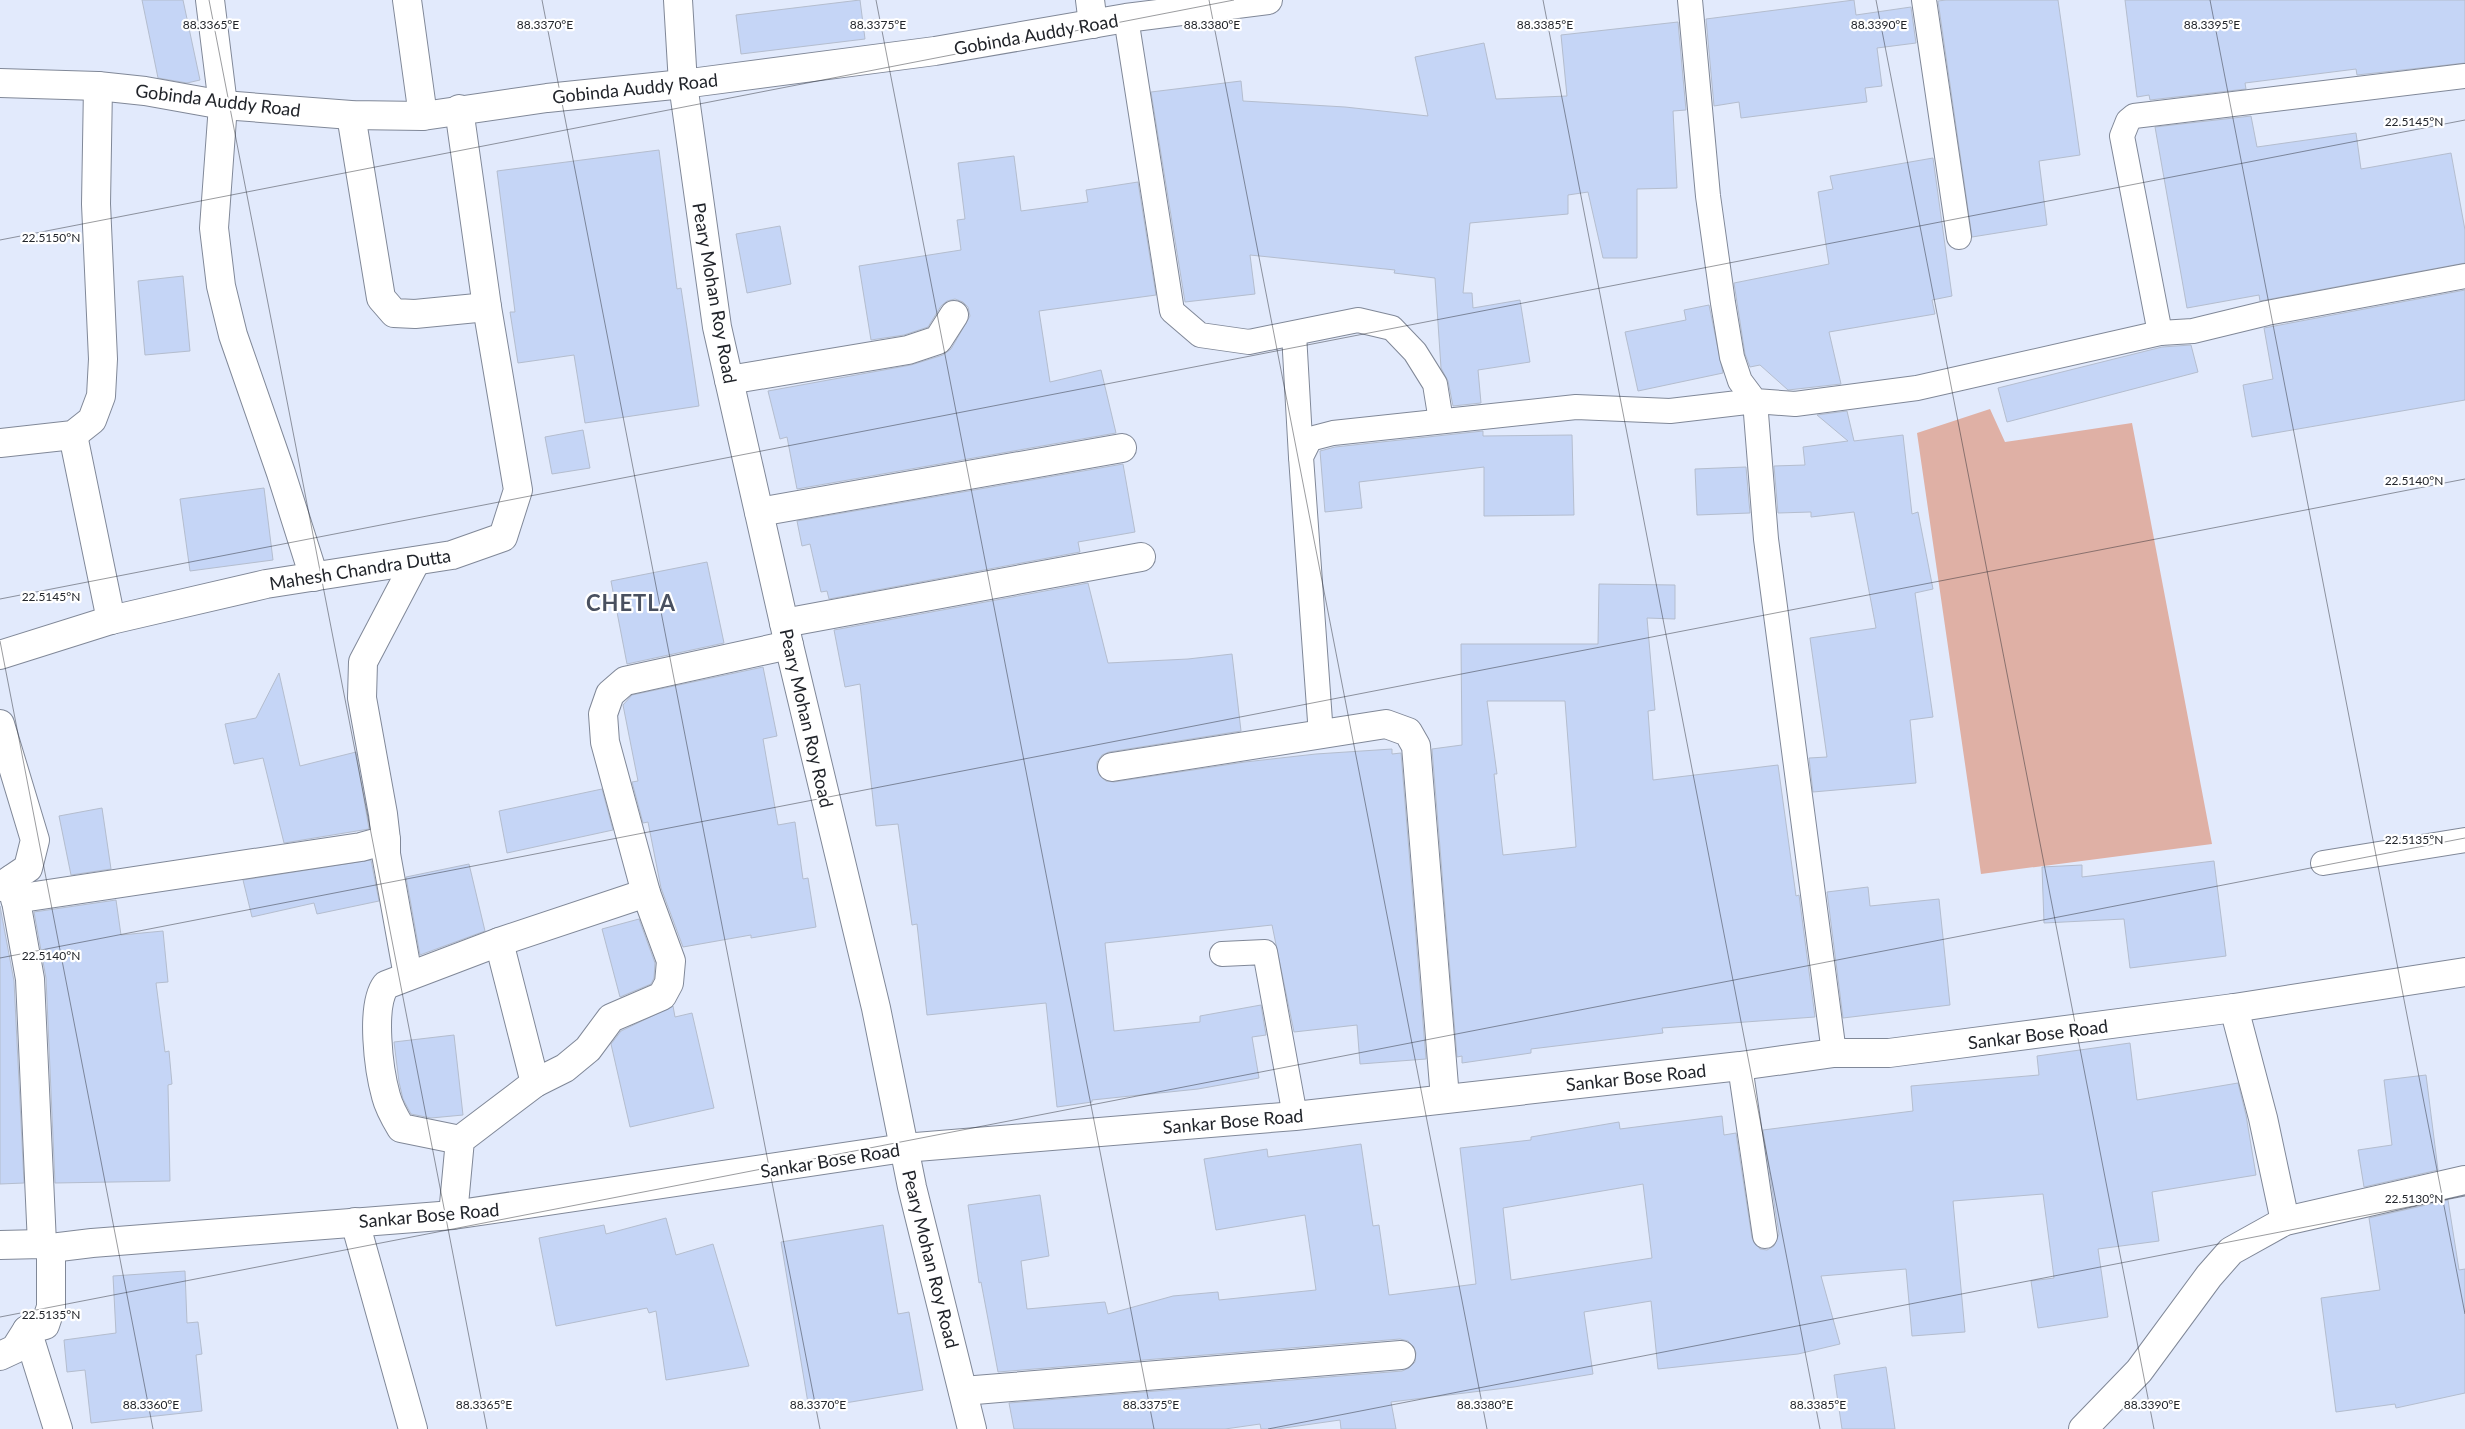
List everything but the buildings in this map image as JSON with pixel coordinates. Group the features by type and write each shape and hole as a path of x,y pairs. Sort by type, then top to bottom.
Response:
{"street":[{"path":"210,0 222,105 214,228 221,286 232,335 282,473 314,577"},
{"path":"407,0 424,116"},
{"name":"Peary Mohan Roy Road","path":"678,0 683,84 717,327 787,634 876,1008 904,1148 972,1429"},
{"name":"Gobinda Auddy Road","path":"0,83 98,86 145,91 222,105 351,115 424,116 459,109 683,84 935,51 1091,12 1126,18 1268,0"},
{"path":"0,443 73,435 92,420 101,396 103,359 96,204 98,86"},
{"name":"Mahesh Chandra Dutta","path":"0,656 111,620 266,584 452,556 503,537 518,490 487,307 459,109"},
{"path":"351,115 381,298 394,313 415,314 487,307"},
{"path":"730,380 908,350 938,340 954,315"},
{"path":"73,435 111,620"},
{"path":"759,512 1122,448"},
{"path":"453,1215 460,1140 535,1083 571,1063 588,1049 611,1018 662,996 669,983 671,961 646,893 605,742 603,714 610,694 625,681 787,634 1142,557"},
{"path":"408,976 386,854 383,814 363,706 364,662 416,561"},
{"path":"0,724 35,840 28,868 9,889"},
{"path":"1112,767 1321,736 1386,724 1408,732 1416,746 1445,1098"},
{"path":"9,889 361,847 386,840"},
{"path":"0,1356 15,1349 27,1330 45,1325 51,1308 30,979 9,889"},
{"path":"460,1140 401,1128 386,1095 376,1037 381,991 393,980 646,893"},
{"path":"499,942 535,1083"},
{"name":"Sankar Bose Road","path":"0,1245 47,1246 453,1215 904,1148 1295,1116 1740,1066 1834,1053 1889,1053 2234,1008 2465,972"},
{"path":"2234,1008 2263,1118 2286,1220"},
{"path":"2083,1429 2139,1371 2209,1276 2231,1251 2286,1220 2465,1180"},
{"path":"355,1222 413,1429"},
{"path":"27,1330 58,1429"},
{"path":"963,1391 1401,1355"}],"lane":[{"path":"1690,0 1708,196 1723,303 1732,357 1740,381 1755,400 1766,539 1834,1053"},
{"path":"1924,0 1959,237"},
{"path":"1126,18 1172,311 1200,335 1249,342 1358,320 1392,328 1415,352 1435,384 1440,422"},
{"path":"2160,333 2122,136 2128,121 2134,116 2465,76"},
{"path":"1301,457 1310,439 1325,435 1440,422 1576,407 1670,411 1755,400 1795,404 1917,388 2160,333 2192,331 2267,313 2465,276"},
{"path":"1294,334 1321,736"},
{"path":"2323,863 2465,840"},
{"path":"1222,954 1265,952 1295,1116"},
{"path":"1740,1066 1765,1236"}],"shaded area":[{"path":"1990,409 2005,442 2132,423 2212,844 1981,874 1917,433"}],"district":[{"name":"CHETLA","path":"631,602"}]}
